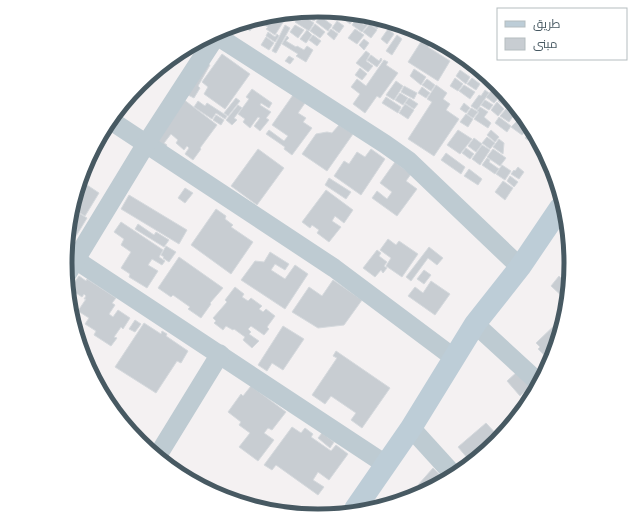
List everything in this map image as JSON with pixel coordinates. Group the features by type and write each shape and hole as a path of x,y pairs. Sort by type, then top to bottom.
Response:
{"street":[{"path":"222,36 409,161 520,267"},
{"path":"72,265 146,144 212,41"},
{"path":"115,123 334,268 454,357"},
{"path":"357,506 411,428 475,324 520,267 558,211"},
{"path":"72,268 220,354 385,464"},
{"path":"475,324 535,379"},
{"path":"160,452 220,354"},
{"path":"411,428 450,470"}],"building":[{"path":"317,17 314,21 308,18"},
{"path":"319,17 322,17 332,25 328,31 316,22"},
{"path":"298,18 306,18 314,23 309,31 295,22"},
{"path":"285,19 275,35 266,29 268,27 262,24"},
{"path":"343,19 353,20 350,24"},
{"path":"355,20 364,25 366,22 380,25 377,29 369,23 362,32 352,25"},
{"path":"337,21 344,26 339,33 332,28"},
{"path":"315,24 325,32 320,38 310,31"},
{"path":"370,24 377,30 371,38 363,32"},
{"path":"255,25 250,31 246,28"},
{"path":"285,25 290,28 276,53 272,51"},
{"path":"295,25 304,30 298,38 290,32"},
{"path":"331,29 338,34 334,40 327,34"},
{"path":"355,29 364,35 357,44 348,38"},
{"path":"388,29 394,34 387,44 381,39"},
{"path":"307,30 312,35 306,43 300,39"},
{"path":"268,32 275,37 277,34 279,36 275,42 266,36"},
{"path":"313,35 321,41 317,46 309,40"},
{"path":"397,35 402,39 392,55 386,51"},
{"path":"287,36 289,38 286,41 296,47 297,46 304,50 307,46 313,50 306,62 296,56 298,54 282,44"},
{"path":"266,37 274,43 269,50 261,45"},
{"path":"364,39 369,43 364,50 359,45"},
{"path":"422,40 430,44 428,47 450,61 438,81 408,62"},
{"path":"366,51 370,54 366,61 373,66 368,72 356,63"},
{"path":"222,54 250,74 225,109 204,94 208,87 202,82"},
{"path":"371,55 379,61 381,58 382,60 377,67 367,60"},
{"path":"289,56 294,59 290,64 285,61"},
{"path":"384,60 388,62 386,65 398,73 380,98 377,96 365,113 353,104 360,94 351,87 357,79 366,86"},
{"path":"204,62 210,65 198,86 200,88 194,98 186,94"},
{"path":"360,68 367,74 362,80 355,75"},
{"path":"414,69 426,77 421,85 410,76"},
{"path":"460,70 470,77 466,84 456,76"},
{"path":"455,78 463,84 458,91 450,86"},
{"path":"472,78 480,84 476,90 467,84"},
{"path":"427,79 435,85 431,91 422,85"},
{"path":"396,81 403,86 394,100 386,95"},
{"path":"436,85 447,93 443,99 450,104 446,110 459,119 434,156 408,139 432,102 427,99"},
{"path":"464,85 475,92 470,99 459,91"},
{"path":"404,86 417,93 414,99 401,92"},
{"path":"422,87 430,93 426,98 418,93"},
{"path":"252,89 272,103 269,108 261,103 260,105 271,112 266,118 269,120 260,131 254,126 260,118 258,117 250,128 243,122 245,119 238,114 249,99 246,97"},
{"path":"485,90 489,93 477,110 471,106 479,95 481,96"},
{"path":"492,90 499,98 494,103 486,97"},
{"path":"400,93 408,98 403,105 395,100"},
{"path":"293,95 305,103 298,113 306,118 303,122 312,128 292,155 284,149 285,147 266,134 269,130 284,141 288,136 272,125"},
{"path":"386,97 401,107 398,113 382,103"},
{"path":"236,98 240,101 228,116 224,113"},
{"path":"409,98 418,104 414,109 405,103"},
{"path":"500,98 512,112 498,101"},
{"path":"183,99 217,125 193,160 185,154 189,148 187,146 184,150 176,143 178,140 171,134 164,143 167,145 164,149 152,140"},
{"path":"485,100 493,105 489,110 481,105"},
{"path":"198,101 205,106 207,103 227,116 225,119 216,113 212,119 194,107"},
{"path":"497,102 504,109 498,116 491,110"},
{"path":"464,103 470,108 466,113 460,109"},
{"path":"405,104 414,110 408,119 399,113"},
{"path":"238,105 242,108 234,118 237,120 232,125 226,120"},
{"path":"480,107 488,112 484,117 491,123 488,128 474,119 479,112 477,111"},
{"path":"471,108 478,112 473,118 467,114"},
{"path":"506,109 514,115 509,122 500,116"},
{"path":"466,114 473,119 468,127 460,122"},
{"path":"216,115 224,120 221,125 213,120"},
{"path":"499,117 511,126 507,132 495,123"},
{"path":"517,121 526,131 522,135 511,127"},
{"path":"339,125 353,134 327,171 302,154 316,134 327,132 332,133"},
{"path":"458,130 472,139 460,154 447,145"},
{"path":"491,130 499,137 495,142 487,135"},
{"path":"528,135 533,144 525,138"},
{"path":"487,137 495,143 490,149 482,143"},
{"path":"474,138 482,144 476,152 468,146"},
{"path":"499,139 504,143 503,154 493,147"},
{"path":"482,145 490,150 480,165 472,159"},
{"path":"466,148 474,154 470,159 462,153"},
{"path":"258,149 284,168 257,205 231,186"},
{"path":"371,149 385,159 361,195 334,176 344,161 349,164 357,152 365,157"},
{"path":"493,149 506,158 500,166 487,157"},
{"path":"446,153 465,167 461,174 441,160"},
{"path":"487,158 490,160 489,162 499,169 495,174 482,165"},
{"path":"395,162 411,174 406,181 417,189 397,216 372,198 377,191 387,199 392,192 380,183"},
{"path":"502,165 511,171 505,180 496,174"},
{"path":"518,167 524,172 519,179 511,174"},
{"path":"469,169 482,179 478,185 464,176"},
{"path":"510,176 518,182 514,187 507,181"},
{"path":"329,178 351,192 346,199 325,185"},
{"path":"503,181 513,188 505,200 495,192"},
{"path":"85,184 99,193 85,216 77,211"},
{"path":"185,188 193,193 185,203 178,198"},
{"path":"326,190 353,210 344,223 335,216 332,221 341,227 329,242 317,233 319,230 312,225 310,228 302,222"},
{"path":"129,195 187,230 179,244 121,209"},
{"path":"216,209 226,216 225,219 233,225 231,227 253,242 231,274 191,245"},
{"path":"77,212 87,218 73,242"},
{"path":"121,222 163,250 159,257 165,261 162,265 152,259 148,265 158,271 147,288 129,277 130,274 121,268 131,252 121,245 124,239 114,232"},
{"path":"138,224 154,235 156,232 169,240 164,247 135,229"},
{"path":"388,239 396,245 399,241 418,254 402,277 386,266 391,258 380,250"},
{"path":"166,246 176,252 169,262 161,255"},
{"path":"429,247 443,258 437,265 428,258 411,281 406,277"},
{"path":"377,250 381,253 379,256 387,262 384,266 387,268 383,273 381,270 375,277 363,268"},
{"path":"270,252 289,264 285,270 275,264 271,270 285,279 295,265 308,274 285,309 241,280 255,261 264,262"},
{"path":"179,257 223,288 210,303 211,304 201,318 188,309 190,307 173,295 171,297 158,288"},
{"path":"424,270 431,275 424,284 417,279"},
{"path":"79,276 86,281 87,279 116,298 112,303 115,305 109,314 113,317 118,310 130,318 123,329 121,327 114,337 117,338 111,346 94,335 96,331 85,324 89,318 78,311 86,299 84,299 86,296 84,294 82,297 74,291 73,285"},
{"path":"559,276 563,280 561,295 551,286"},
{"path":"333,280 362,300 344,325 318,328 292,312 309,287 322,296"},
{"path":"431,281 450,294 435,315 408,296 415,287 423,293"},
{"path":"235,287 244,294 242,297 248,301 251,298 262,306 259,309 263,312 266,309 275,316 267,327 269,329 264,335 251,326 248,329 251,332 249,334 259,341 252,348 243,340 245,337 234,329 233,330 226,326 223,330 214,323 216,321 213,318 227,302 225,300"},
{"path":"135,320 141,324 135,332 129,329"},
{"path":"144,323 161,334 162,331 167,334 166,336 188,351 181,363 177,361 156,393 115,367"},
{"path":"556,324 545,356 538,349 540,347 536,343"},
{"path":"283,326 304,339 283,370 272,363 267,371 258,365"},
{"path":"336,351 390,388 362,428 351,420 356,413 331,396 325,404 312,395 337,358 333,356"},
{"path":"518,371 531,385 520,396 507,381"},
{"path":"251,386 286,412 272,430 268,428 264,433 274,440 258,461 239,447 250,433 239,425 241,422 228,412 241,394 243,396"},
{"path":"486,423 495,433 480,448 467,458 458,447"},
{"path":"292,427 301,433 305,428 313,434 311,437 331,451 336,445 348,454 329,480 318,472 313,480 324,487 318,495 276,465 272,470 264,465"},
{"path":"322,433 334,442 330,448 318,438"},
{"path":"433,468 441,476 420,487 418,485"}]}
